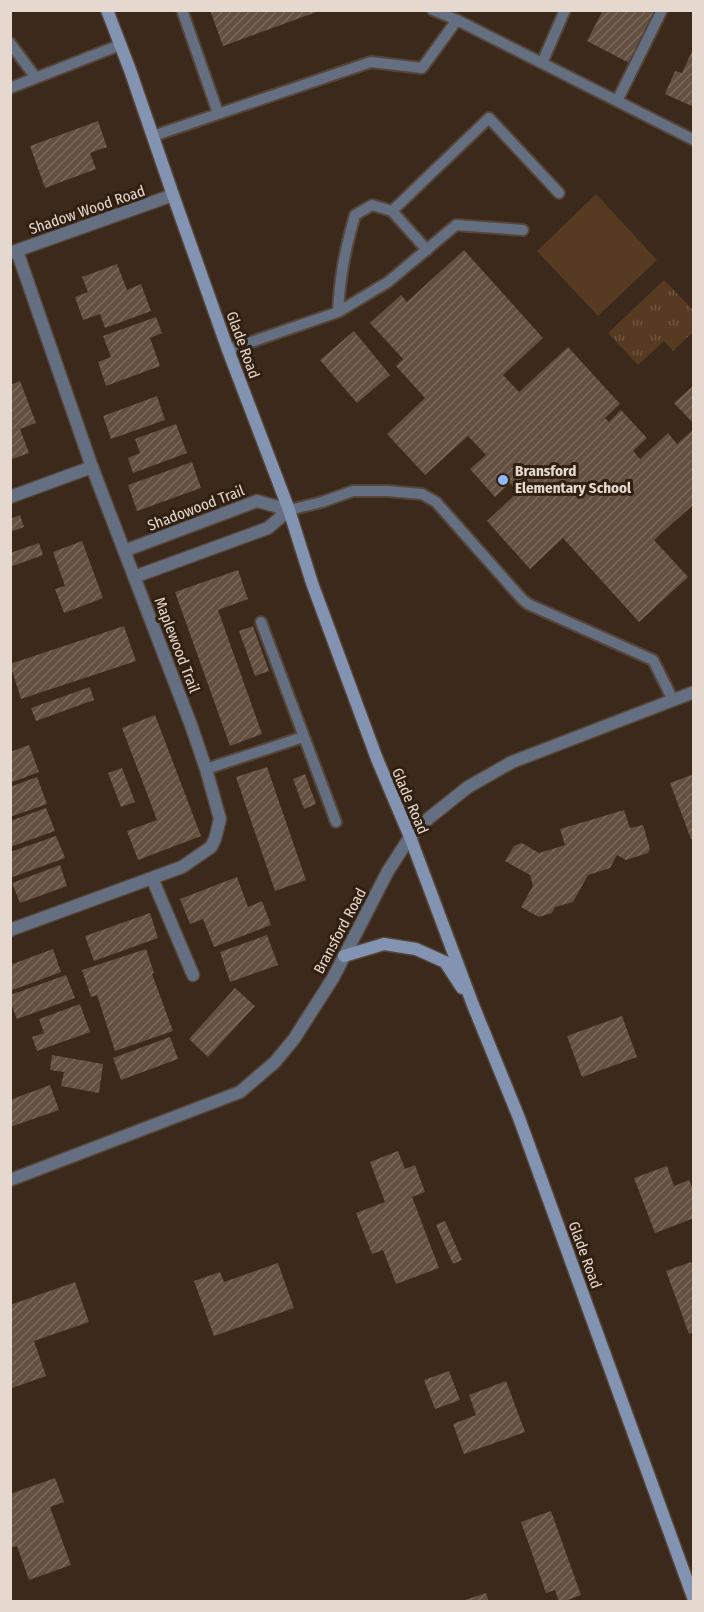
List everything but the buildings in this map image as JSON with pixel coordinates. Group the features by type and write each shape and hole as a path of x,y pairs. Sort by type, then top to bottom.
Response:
{"main road":[{"name":"Glade Road","path":"106,10 153,135 228,350 289,510 312,583 373,748 519,1118 693,1600"},
{"path":"344,956 384,944 416,949 445,962 473,1005"}],"street":[{"name":"Shadow Wood Road","path":"14,252 173,195"},
{"name":"Maplewood Trail","path":"11,928 182,867 211,847 220,819 187,714 92,467 14,252"},
{"path":"10,496 92,467"},
{"name":"Shadowood Trail","path":"124,551 257,501 289,510"},
{"path":"134,577 268,528 289,510"},
{"name":"Bransford Road","path":"10,1180 240,1092 275,1062 294,1039 333,978 388,871 410,837 429,818 468,787 512,762 693,692"},
{"path":"152,878 194,975"}],"lane":[{"path":"182,10 218,113"},
{"path":"433,10 693,140"},
{"path":"542,63 565,10"},
{"path":"617,101 662,10"},
{"path":"153,135 370,62 422,68 457,20"},
{"path":"10,43 36,78"},
{"path":"10,88 120,45"},
{"path":"392,212 489,118 559,193"},
{"path":"338,312 339,279 355,215 372,205 392,212 427,250"},
{"path":"228,350 338,312 388,282 456,225 523,230"},
{"path":"289,510 322,502 352,491 422,494 436,502 528,604 653,660 673,700"},
{"path":"261,622 336,822"},
{"path":"206,769 303,737"}],"green space":[{"path":"596,194 657,260 598,316 537,251"},
{"path":"664,280 693,310 693,332 673,351 664,341 638,365 608,333"}],"place":[{"name":"Bransford Elementary School","path":"503,480"}]}
